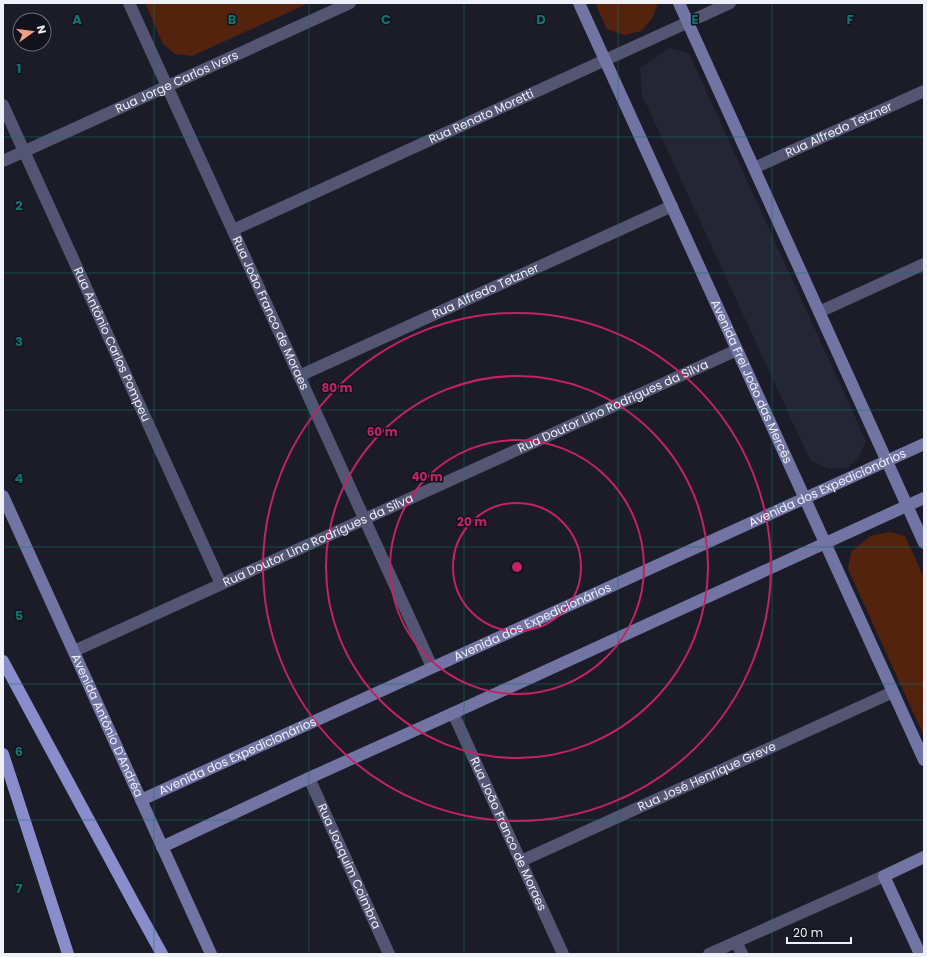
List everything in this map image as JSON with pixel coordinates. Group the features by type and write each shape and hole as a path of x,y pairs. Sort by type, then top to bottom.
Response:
{"main road":[{"path":"3,661 162,954"},
{"path":"3,754 68,954"}],"street":[{"name":"Rua João Franco de Moraes","path":"129,3 432,667"},
{"name":"Rua Jorge Carlos Ivers","path":"3,161 350,3"},
{"name":"Avenida Frei João das Mercês","path":"579,3 924,760"},
{"path":"679,3 924,543"},
{"name":"Rua Renato Moretti","path":"233,230 730,3"},
{"name":"Rua Alfredo Tetzner","path":"754,168 924,91"},
{"name":"Rua Antônio Carlos Pompeu","path":"3,105 221,584"},
{"name":"Rua Alfredo Tetzner","path":"299,376 672,206"},
{"path":"819,312 924,264"},
{"name":"Rua Doutor Lino Rodrigues da Silva","path":"74,651 737,350"},
{"name":"Avenida dos Expedicionários","path":"141,800 924,444"},
{"name":"Avenida Antônio D'Andréa","path":"3,496 211,954"},
{"path":"162,847 309,778 924,498"},
{"name":"Rua José Henrique Greve","path":"521,861 893,692"},
{"name":"Rua João Franco de Moraes","path":"453,713 563,954"},
{"name":"Rua Joaquim Coimbra","path":"309,778 389,954"},
{"path":"709,954 924,858"},
{"path":"884,876 920,954"},
{"path":"736,942 742,954"}],"shaded area":[{"path":"145,3 309,3 192,56 175,54 163,44"},
{"path":"595,3 658,3 652,19 641,31 624,35 607,29"},
{"path":"669,48 689,53 866,441 860,455 848,468 828,469 810,460 642,95 640,68"},
{"path":"890,532 905,536 924,578 924,736 848,569 851,552 870,536"}]}
